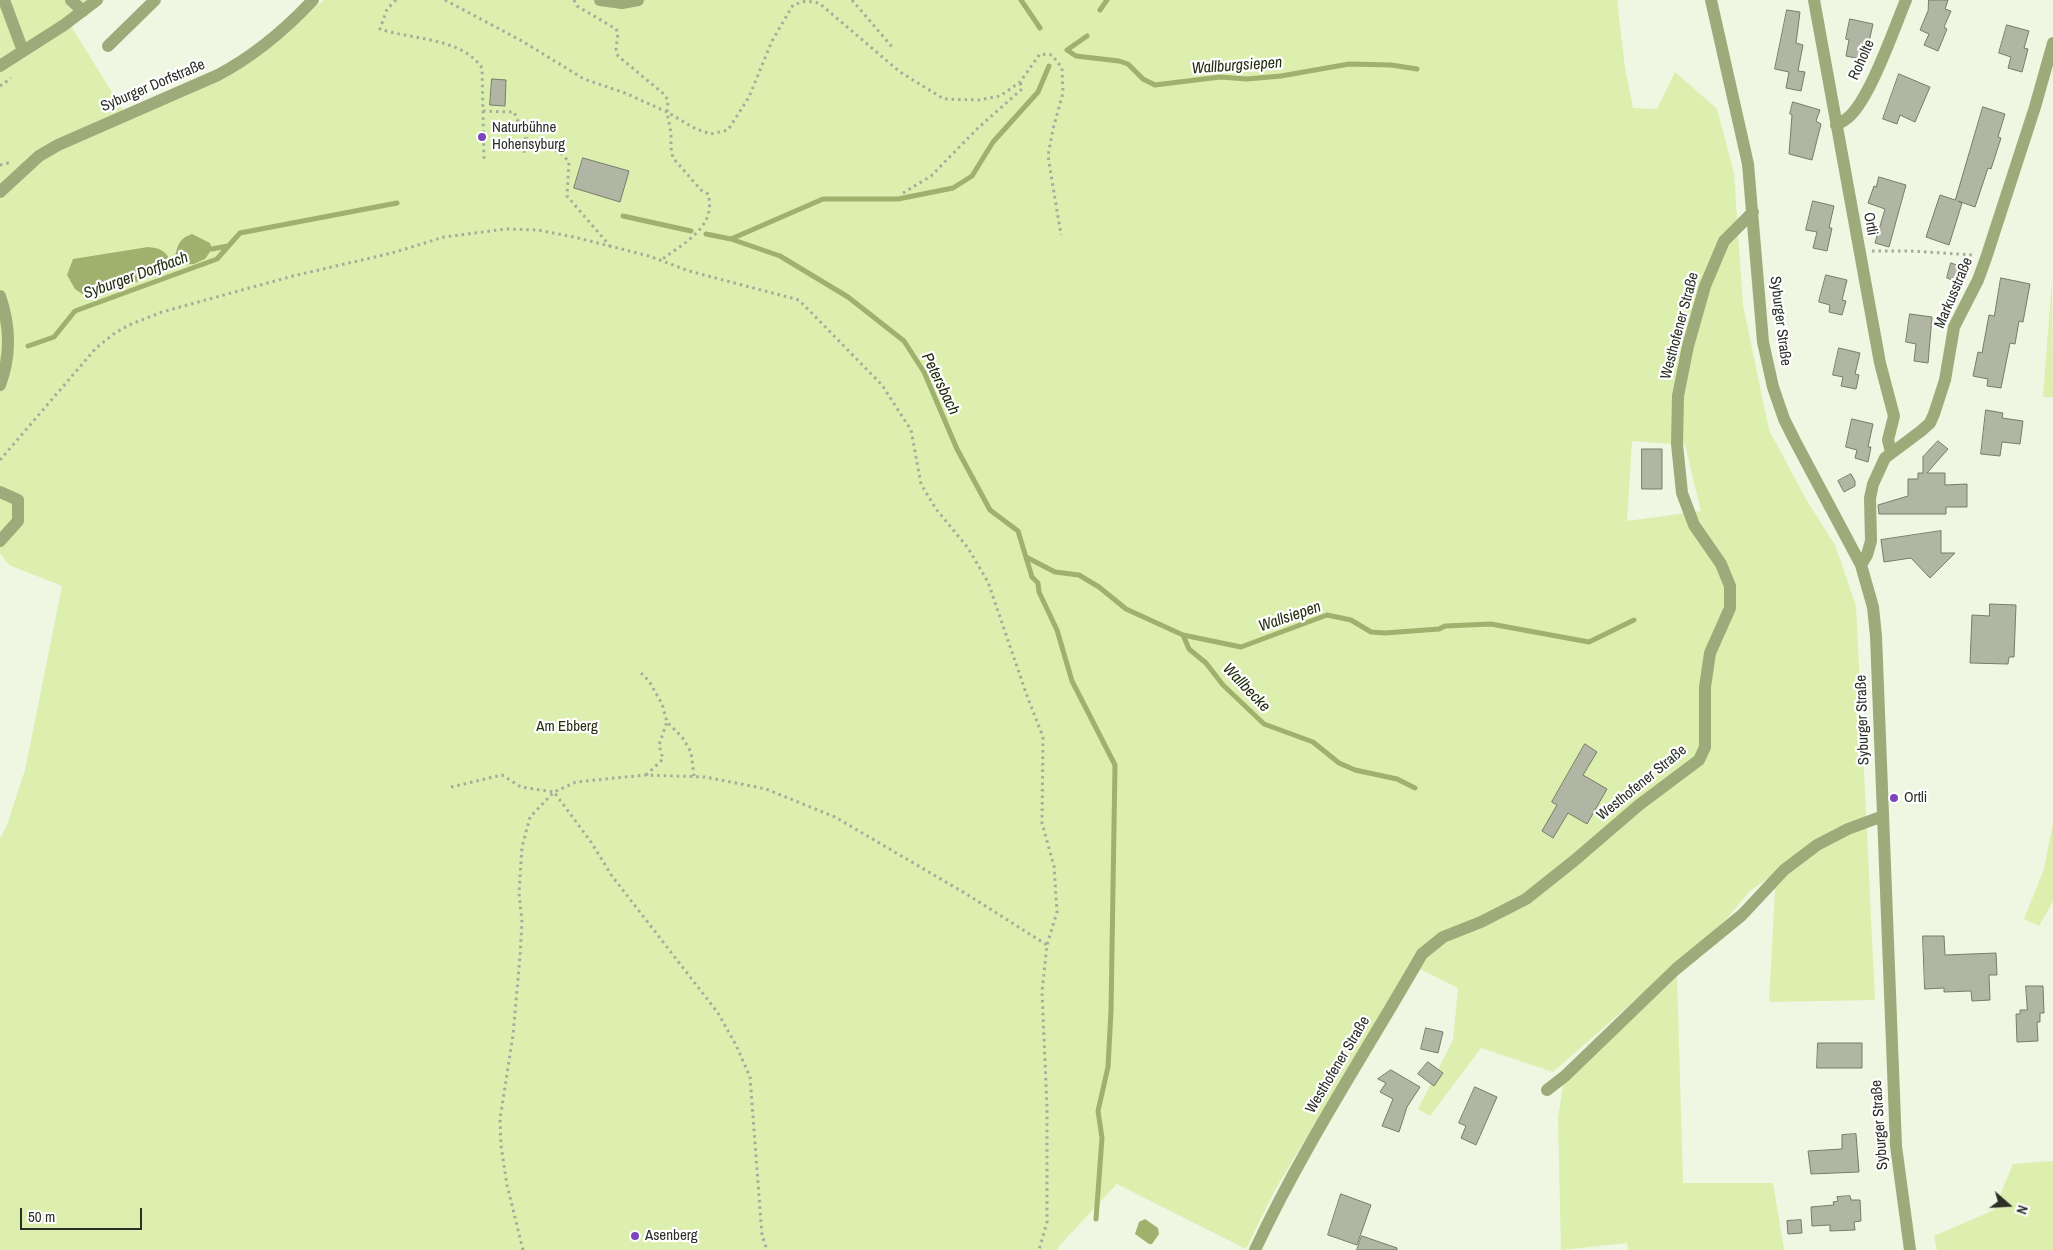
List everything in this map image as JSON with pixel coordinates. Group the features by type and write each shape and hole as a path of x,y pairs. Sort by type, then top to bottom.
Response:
{"street":[{"path":"4,0 23,51"},
{"path":"71,0 83,11"},
{"path":"0,66 64,25 97,0"},
{"path":"108,46 155,0"},
{"name":"Syburger Dorfstraße","path":"0,192 39,156 58,145 218,75 242,62 265,44 313,0"},
{"path":"600,0 622,3 638,0"},
{"path":"1711,0 1748,164 1753,212"},
{"name":"Ortli","path":"1814,0 1880,363 1894,416 1888,440 1888,455"},
{"name":"Roholte","path":"1836,124 1847,119 1856,109 1872,82 1906,0"},
{"name":"Markusstraße","path":"1861,565 1867,555 1871,541 1870,498 1873,484 1888,455 1930,423 1940,400 1954,327 1978,280 1986,258 2053,43"},
{"name":"Syburger Straße","path":"1753,212 1763,342 1774,388 1784,419 1794,441 1861,565 1873,608 1876,636 1896,1146 1910,1250"},
{"name":"Westhofener Straße","path":"1255,1250 1272,1213 1309,1145 1422,954 1444,937 1481,922 1526,898 1575,860 1638,805 1698,760 1702,753 1705,746 1705,687 1710,653 1730,608 1730,586 1721,564 1694,525 1682,492 1677,444 1678,396 1688,346 1705,286 1724,241 1753,212"},
{"path":"0,296 8,333 7,356 0,385"},
{"path":"0,492 18,500 18,521 0,541"},
{"path":"1547,1090 1565,1076 1676,970 1742,915 1784,870 1817,845 1848,829 1883,816"}],"path":[{"path":"396,0 388,9 380,29 455,47 477,61 482,68 484,159"},
{"path":"445,0 522,41 584,79 625,93 711,134 728,130 749,97 772,41 785,17 793,5 806,1 819,3 900,72 944,99 978,100 1000,96 1020,82 1040,54 1052,55 1062,68 1063,93 1048,156 1061,235"},
{"path":"574,0 577,6 616,29 618,33 616,49 618,56 665,95 668,101 667,112 673,158 701,190 708,194 711,203 709,216 704,226 661,260"},
{"path":"852,0 893,48"},
{"path":"903,193 931,176 978,128 1022,89 1020,82"},
{"path":"484,111 514,112 525,138 524,155"},
{"path":"525,138 560,152 569,162 567,196 610,246"},
{"path":"0,460 96,348 114,333 129,325 162,312 293,276 392,253 444,238 506,229 538,230 610,246 661,260 689,271 799,300 882,385 911,430 921,484 936,509 968,548 988,582 1043,737 1042,823 1054,866 1057,912 1047,945 1042,992 1047,1107 1047,1222 1040,1250"},
{"path":"1876,251 1954,253"},
{"path":"641,673 649,681 662,704 667,722 682,737 691,752 694,776"},
{"path":"645,775 663,759 659,745 667,722"},
{"path":"451,787 502,775 521,787 554,792 591,842 612,876 718,1012 736,1045 750,1077 762,1235 767,1250"},
{"path":"523,1250 507,1185 501,1146 500,1119 513,1035 520,958 522,922 519,892 522,847 530,818 554,792 576,782 645,775 705,777 766,789 835,817 968,895 1047,945"}],"green space":[{"name":"Am Ebberg","path":"0,0 105,0 71,26 126,115 265,45 324,0 1617,0 1625,68 1633,108 1657,109 1675,72 1717,109 1734,173 1743,305 1769,430 1807,501 1835,545 1856,606 1875,1000 1769,1002 1775,891 1767,879 1749,892 1724,922 1553,1072 1481,1048 1430,1116 1418,1109 1453,1040 1458,988 1410,964 1275,1190 1246,1249 1117,1184 1059,1246 1058,1250 0,1250 0,838 6,828 25,770 62,586 9,565 0,553","holes":["1632,441 1685,445 1701,511 1627,521"]},
{"path":"2052,280 2053,397 2043,397"},
{"path":"2053,823 2053,901 2039,926 2024,919 2044,869"},
{"path":"1677,977 1683,1183 1773,1183 1784,1250 1628,1250 1627,1243 1561,1250 1558,1118 1563,1084"},
{"path":"2053,1161 2053,1250 1937,1250 1934,1236 1994,1210 2013,1164"}],"water":[{"path":"192,234 210,243 212,249 205,259 194,264 178,265 124,287 88,298 75,289 67,275 73,259 148,247 161,250 170,259 175,257 182,240"},
{"path":"1145,1219 1158,1228 1159,1234 1152,1244 1149,1244 1135,1234 1139,1222"}],"building":[{"path":"1929,0 1948,0 1945,9 1951,11 1944,27 1947,29 1938,51 1924,45 1929,34 1920,30 1928,11"},
{"path":"1787,10 1800,12 1796,43 1803,45 1798,71 1805,72 1801,91 1786,88 1789,72 1775,69"},
{"path":"1850,19 1873,24 1865,60 1846,56 1849,40 1846,39"},
{"path":"2007,25 2029,31 2024,48 2028,49 2022,72 2008,68 2011,57 1999,53"},
{"path":"1899,74 1930,87 1915,122 1900,115 1897,124 1883,119"},
{"path":"492,79 506,80 505,106 490,105"},
{"path":"1793,102 1820,110 1816,121 1821,124 1812,160 1789,154 1792,115 1790,114"},
{"path":"1983,107 2005,114 1998,137 2001,138 1991,169 1988,168 1975,207 1958,201 1962,203 1949,245 1926,237 1940,195 1955,200"},
{"path":"583,158 629,171 620,202 574,188"},
{"path":"1879,177 1906,185 1889,247 1875,243 1885,209 1868,203"},
{"path":"1813,201 1834,206 1829,228 1832,228 1827,251 1813,248 1817,232 1806,230"},
{"path":"1951,263 1965,268 1960,283 1947,278"},
{"path":"1826,275 1847,280 1842,300 1846,301 1842,315 1829,312 1830,305 1819,302"},
{"path":"2001,278 2030,284 2023,322 2019,321 2015,344 2010,343 2001,388 1987,386 1988,379 1973,376 1978,352 1982,353 1989,315 1994,316"},
{"path":"1910,314 1932,317 1928,363 1914,361 1916,344 1906,342"},
{"path":"1839,348 1860,353 1855,374 1859,375 1856,389 1841,386 1843,377 1833,375"},
{"path":"1986,410 2003,413 2002,418 2023,421 2020,444 2002,442 2000,456 1981,454"},
{"path":"1852,419 1873,424 1868,447 1871,447 1868,462 1855,458 1857,450 1846,447"},
{"path":"1938,441 1948,449 1927,473 1945,473 1945,485 1967,484 1967,507 1946,507 1946,514 1879,514 1878,505 1908,496 1908,479 1918,479 1918,473 1923,473 1923,457"},
{"path":"1642,449 1662,449 1662,489 1642,489"},
{"path":"1851,474 1855,481 1855,486 1844,492 1838,481"},
{"path":"1941,531 1941,553 1955,553 1930,578 1911,558 1884,562 1881,540"},
{"path":"1990,604 2016,605 2014,657 2009,657 2008,664 1970,663 1972,615 1989,616"},
{"path":"1585,744 1597,752 1583,775 1607,789 1587,824 1568,813 1553,838 1542,831 1557,805 1552,802"},
{"path":"1923,936 1944,936 1945,955 1996,953 1997,975 1989,975 1990,1000 1972,1001 1971,991 1944,992 1944,988 1925,989"},
{"path":"2026,986 2043,986 2044,1013 2040,1013 2040,1022 2037,1022 2038,1041 2017,1042 2016,1014 2020,1014 2020,1010 2027,1010"},
{"path":"1426,1028 1443,1032 1438,1053 1421,1049"},
{"path":"1818,1043 1862,1043 1862,1068 1817,1068"},
{"path":"1428,1062 1443,1073 1434,1086 1418,1074"},
{"path":"1391,1070 1420,1087 1407,1107 1399,1132 1382,1126 1393,1099 1380,1092 1386,1083 1378,1079"},
{"path":"1475,1087 1497,1097 1476,1145 1461,1138 1466,1126 1459,1123"},
{"path":"1856,1134 1859,1172 1811,1174 1808,1151 1842,1149 1842,1135"},
{"path":"1341,1194 1371,1205 1357,1245 1328,1235"},
{"path":"1850,1196 1851,1200 1860,1200 1861,1221 1854,1222 1855,1230 1830,1231 1830,1225 1812,1226 1811,1207 1834,1205 1833,1202 1838,1201 1837,1197"},
{"path":"1801,1220 1802,1233 1788,1234 1787,1221"},
{"path":"1362,1236 1397,1248 1397,1250 1357,1250"}],"waterway":[{"path":"1021,0 1040,28"},
{"name":"Syburger Dorfbach","path":"1100,10 1107,0"},
{"name":"Wallburgsiepen","path":"1087,36 1067,50 1076,56 1119,61 1128,64 1143,79 1155,85 1220,77 1247,79 1281,76 1349,64 1391,65 1417,69"},
{"name":"Syburger Dorfbach","path":"706,234 731,239 823,199 898,199 953,188 972,176 993,142 1038,92 1049,66"},
{"name":"Syburger Dorfbach","path":"28,346 54,337 75,311 217,259 240,233 397,203"},
{"name":"Syburger Dorfbach","path":"623,216 691,231"},
{"name":"Petersbach","path":"731,239 780,256 848,297 904,341 924,372 957,449 990,510 1018,531 1032,577 1038,583 1039,592 1057,630 1072,681 1115,765 1111,1011 1108,1067 1098,1111 1102,1138 1096,1219"},
{"name":"Syburger Dorfbach","path":"212,249 228,246"},
{"name":"Wallsiepen","path":"1026,557 1055,572 1079,575 1099,587 1126,609 1183,635 1241,647 1327,615 1351,620 1371,632 1385,633 1439,629 1445,626 1491,624 1589,642 1634,620"},
{"name":"Wallbecke","path":"1183,635 1189,649 1206,663 1223,685 1264,724 1313,742 1339,763 1355,770 1397,779 1415,788"}],"place":[{"name":"Naturbühne Hohensyburg","path":"482,137"},
{"name":"Ortli","path":"1894,798"},
{"name":"Asenberg","path":"635,1236"}]}
